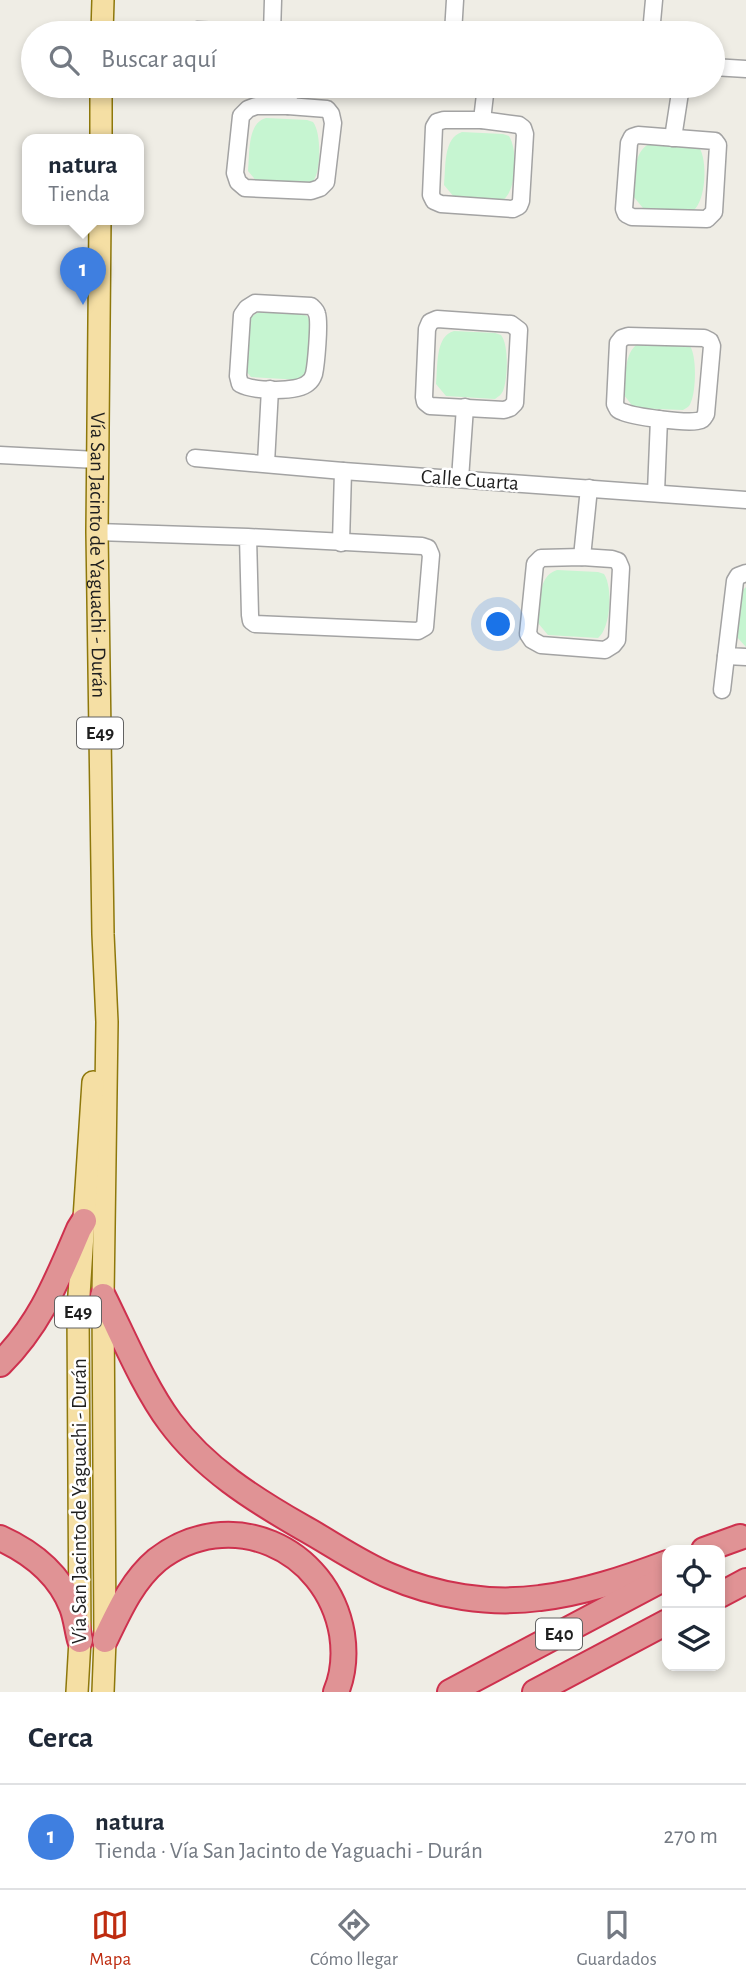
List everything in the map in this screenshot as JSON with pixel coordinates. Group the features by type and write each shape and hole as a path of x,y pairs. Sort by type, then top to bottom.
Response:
{"highway":[{"path":"0,1364 33,1325 50,1297 84,1221"},
{"path":"103,1296 156,1402 170,1423 200,1455 248,1495 387,1575 438,1592 467,1598 504,1600 540,1598 579,1590 662,1565"},
{"path":"105,1640 134,1585 168,1552 206,1537 251,1536 296,1557 325,1587 338,1616 344,1648 343,1668 336,1692"},
{"path":"718,1545 743,1536"},
{"path":"725,1545 743,1536"},
{"path":"0,1538 27,1552 50,1572 68,1598 80,1640"},
{"name":"E40","path":"450,1692 662,1579"},
{"path":"725,1592 746,1581"},
{"name":"E40","path":"534,1692 662,1625"},
{"path":"553,1692 564,1682 631,1642"}],"main road":[{"path":"102,21 103,0"},
{"path":"101,134 102,98"},
{"name":"Vía San Jacinto de Yaguachi - Durán","path":"100,225 97,532 103,934 107,1022 103,1296 103,1692"},
{"name":"Vía San Jacinto de Yaguachi - Durán","path":"77,1692 80,1640 78,1310 103,934"}],"street":[{"path":"272,21 273,0"},
{"path":"454,21 455,0"},
{"path":"652,21 654,0"},
{"path":"725,68 746,69"},
{"path":"288,106 289,98"},
{"path":"482,120 484,98"},
{"path":"673,138 679,98"},
{"path":"256,106 288,106 327,109 331,114 333,123 326,182 311,191 245,188 238,182 235,173 241,117 248,109 256,106"},
{"path":"482,120 519,125 523,128 522,201 519,206 513,209 441,204 433,201 434,127 437,122 482,120"},
{"path":"638,135 673,138 715,141 718,145 714,212 707,219 632,217 626,214 624,209 629,143 632,137 638,135"},
{"path":"255,303 311,306 317,312 318,322 314,377 298,389 270,389 245,387 240,384 238,376 242,315 255,303"},
{"path":"437,319 515,326 519,330 514,403 504,410 465,407 430,406 425,402 427,329 430,322 437,319"},
{"path":"628,336 704,338 710,341 712,346 706,414 703,419 659,419 618,410 615,404 618,343 628,336"},
{"path":"266,463 270,389"},
{"path":"460,479 465,407"},
{"path":"656,492 659,419"},
{"path":"0,455 97,460"},
{"name":"Calle Cuarta","path":"195,458 746,500"},
{"path":"341,543 343,471"},
{"path":"582,557 589,488"},
{"path":"97,532 248,537 428,548 430,555 424,629 418,631 255,624 250,615 248,537"},
{"path":"582,557 618,561 621,568 617,640 605,650 541,645 528,634 535,565 541,558 582,557"},
{"path":"722,690 735,581 738,576 746,573"},
{"path":"726,656 746,657"}],"green space":[{"path":"266,118 313,122 318,133 319,158 315,178 307,186 258,183 248,171 252,132 260,121"},
{"path":"462,132 509,136 514,150 515,170 511,188 503,200 454,197 444,185 448,147 451,140"},
{"path":"652,143 699,147 704,162 704,180 701,199 693,211 643,208 633,196 638,158 641,151"},
{"path":"260,312 307,316 312,329 312,345 307,375 301,380 251,377 241,365 246,327 249,320"},
{"path":"454,331 501,335 505,346 507,371 503,391 495,399 446,396 436,384 440,345 448,334"},
{"path":"642,342 690,346 694,358 695,382 690,404 683,410 634,408 624,395 628,357 631,350"},
{"path":"557,570 604,574 609,588 609,607 606,626 598,638 548,635 538,623 543,585 546,578"},
{"path":"746,587 746,647 736,636 742,591"}],"place":[{"name":"natura","path":"83,305"}]}
